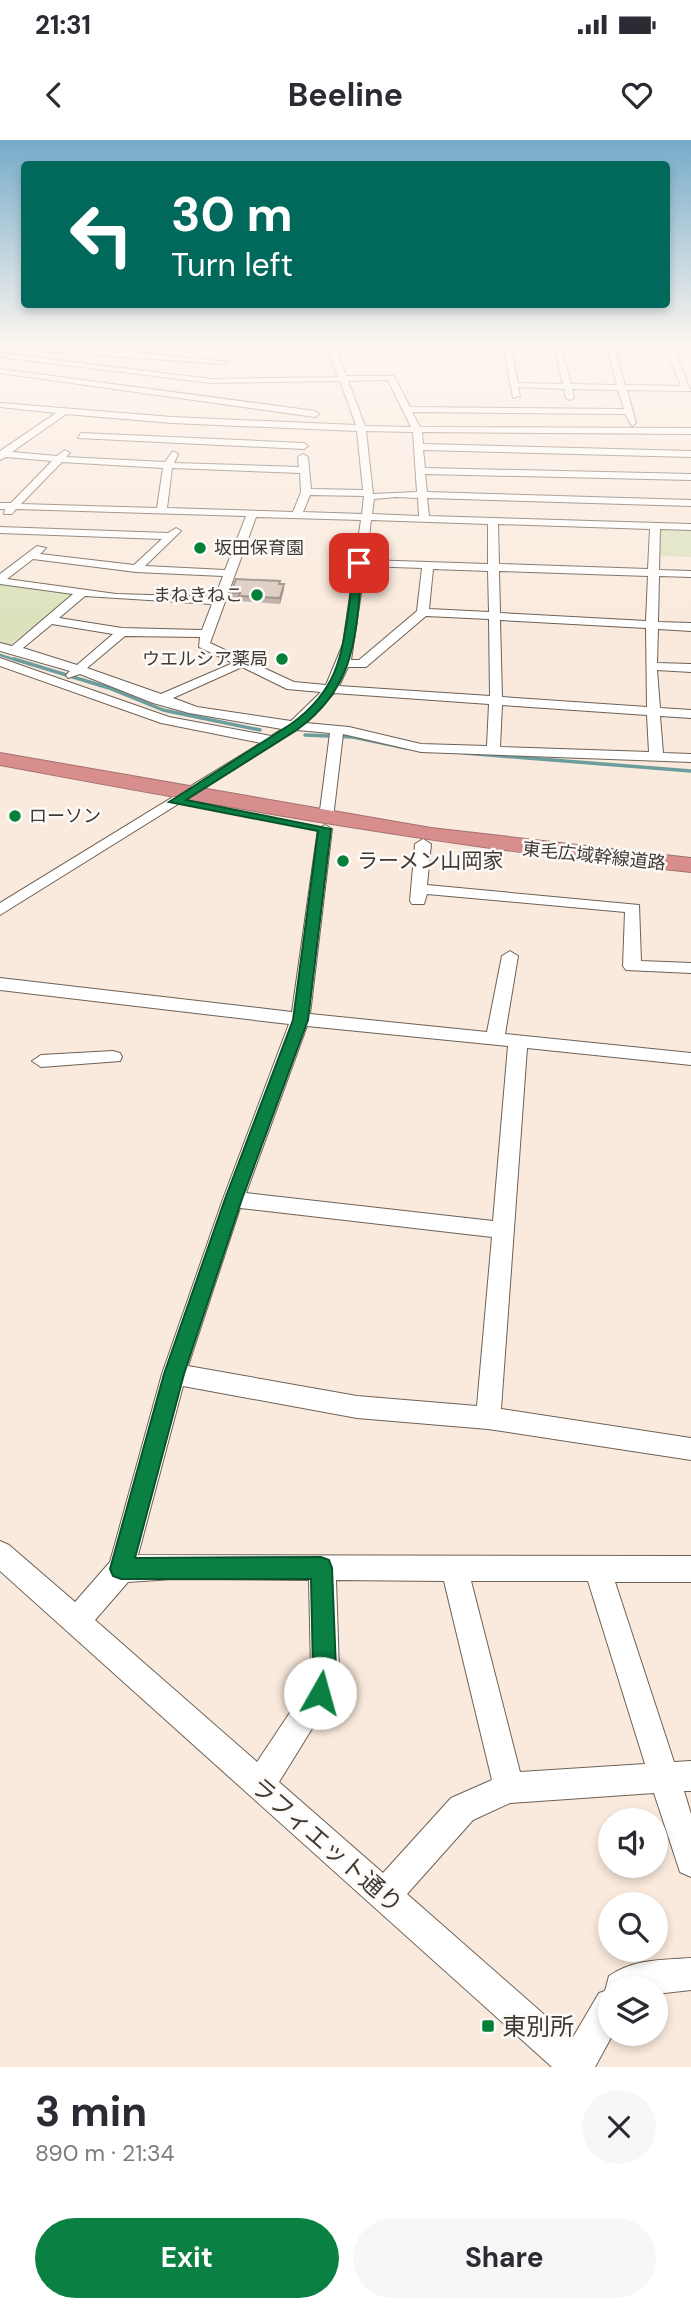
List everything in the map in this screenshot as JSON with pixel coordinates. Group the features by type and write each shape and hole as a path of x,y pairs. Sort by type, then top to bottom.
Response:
{"highway":[{"name":"東毛広域幹線道路","path":"0,759 423,844 691,876"},
{"name":"東毛広域幹線道路","path":"0,769 181,797"},
{"name":"東毛広域幹線道路","path":"326,824 568,855 691,865"}],"street":[{"path":"1,455 29,436"},
{"path":"0,522 81,436 168,465 303,470"},
{"path":"162,510 168,465 182,436"},
{"path":"1,455 58,460 131,451 179,441 304,446 316,436"},
{"path":"0,910 273,741 311,714 333,689 345,663 369,495 362,436"},
{"path":"417,436 424,518"},
{"path":"535,436 534,474 542,522"},
{"path":"637,436 670,526"},
{"path":"298,514 306,492 304,446"},
{"path":"418,447 691,454"},
{"path":"422,471 691,477"},
{"path":"306,492 691,503"},
{"path":"0,506 691,527"},
{"path":"136,569 173,536 186,511"},
{"path":"252,513 206,634 205,647 240,664 291,686 691,714"},
{"path":"493,520 496,701 493,752"},
{"path":"655,526 651,666 656,756"},
{"path":"0,530 173,536"},
{"path":"0,580 63,532"},
{"path":"31,556 136,569 229,573"},
{"path":"359,563 691,574"},
{"path":"345,663 362,664 423,612 428,565"},
{"path":"0,580 116,597 219,601"},
{"path":"7,648 50,620 82,593"},
{"path":"423,612 691,627"},
{"path":"50,620 122,632 206,634"},
{"path":"59,681 79,670 122,632"},
{"path":"7,648 194,710 337,730 421,748 691,758"},
{"path":"0,662 166,720 273,741"},
{"path":"158,700 240,664"},
{"path":"651,666 691,668"},
{"path":"75,1623 121,1569 174,1374 233,1199 300,1020 337,730"},
{"path":"423,844 418,895 633,908 632,966 691,968"},
{"path":"495,1039 510,956"},
{"path":"0,984 300,1020 691,1059"},
{"path":"488,1418 518,1041"},
{"path":"41,1061 113,1057"},
{"path":"233,1199 502,1230"},
{"path":"174,1374 357,1407 488,1418 691,1449"},
{"name":"ラフィエット通り","path":"0,1554 577,2066"},
{"path":"259,1785 320,1693 324,1670 321,1568"},
{"path":"454,1568 509,1788"},
{"path":"597,1568 679,1778 691,1861"},
{"path":"121,1569 691,1569"},
{"path":"384,1896 462,1809 509,1788 679,1778"},
{"path":"668,1976 691,1974"},
{"path":"577,2066 598,2028"}],"green space":[{"path":"658,529 691,529 691,557 659,556"},
{"path":"0,584 74,595 10,645 0,644"}],"building":[{"name":"まねきねこ","path":"236,579 280,581 279,584 284,584 280,598 239,596 240,593 231,593"}],"waterway":[{"path":"0,655 19,661"},
{"path":"14,659 109,688 163,710 260,730"},
{"path":"305,735 353,737 406,748"},
{"path":"464,753 691,771"}],"place":[{"name":"坂田保育園","path":"200,548"},
{"name":"まねきねこ","path":"257,595"},
{"name":"ウエルシア薬局","path":"282,659"},
{"name":"ローソン","path":"15,816"},
{"name":"ラーメン山岡家","path":"343,861"},
{"name":"東別所","path":"488,2026"}],"route":[{"path":"320,1693 324,1670 321,1568 173,1566 121,1569 174,1374 233,1199 300,1020 325,829 175,802 295,726 311,714 333,689 345,663 349,644 359,563"}]}
